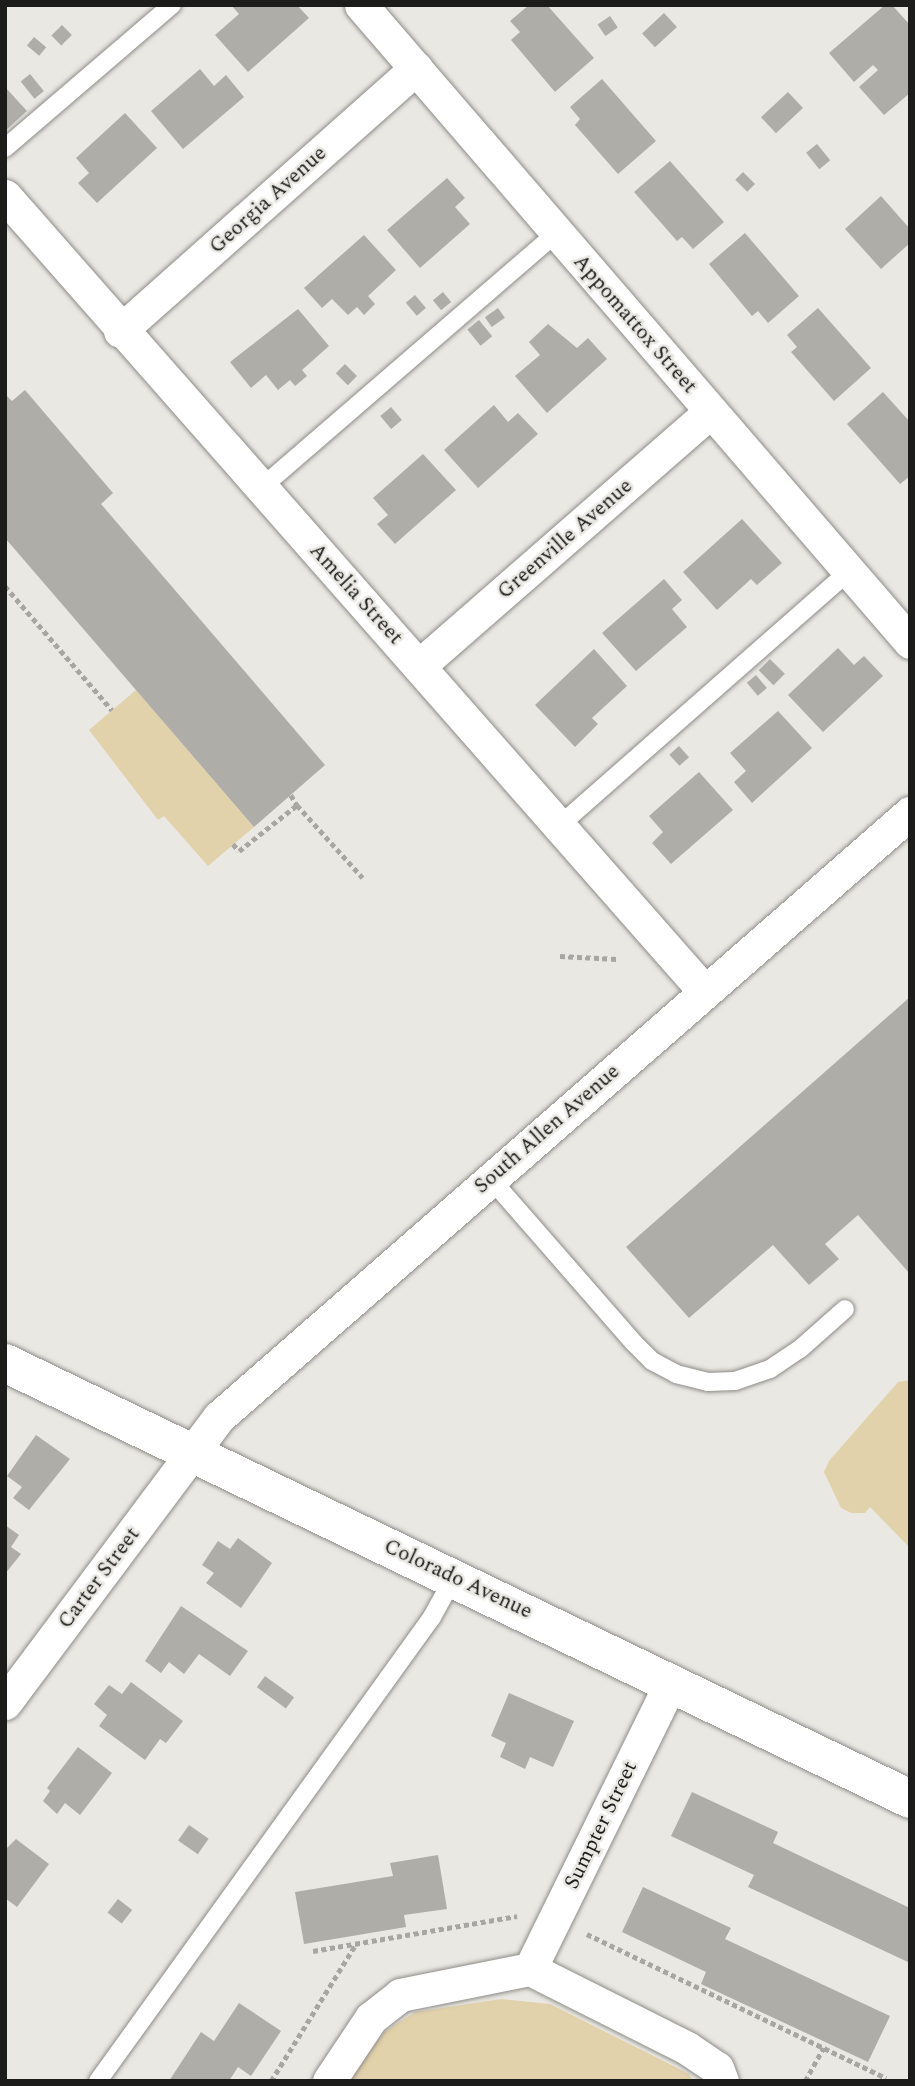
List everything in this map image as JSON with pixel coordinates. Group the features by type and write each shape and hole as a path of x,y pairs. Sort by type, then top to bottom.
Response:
{"street":[{"name":"Appomattox Street","path":"361,5 910,642"},
{"name":"Georgia Avenue","path":"120,331 416,68"},
{"name":"Amelia Street","path":"5,197 120,331 420,665 705,992"},
{"name":"Greenville Avenue","path":"420,665 710,412"},
{"name":"South Allen Avenue","path":"192,1452 219,1417 910,813"},
{"name":"Colorado Avenue","path":"5,1363 672,1681 910,1799"},
{"name":"Carter Street","path":"5,1703 192,1452"},
{"name":"Sumpter Street","path":"530,1969 672,1681"},
{"path":"329,2081 371,2018 400,1994 530,1969 687,2048 717,2068 722,2081"}],"lane":[{"path":"5,148 172,5"},
{"path":"261,488 556,233"},
{"path":"560,825 849,571"},
{"path":"490,1178 634,1343 676,1374 708,1382 735,1381 770,1369 800,1349 845,1309"},
{"path":"98,2081 432,1617 454,1577"}],"path":[{"path":"5,586 112,710"},
{"path":"291,795 363,878"},
{"path":"233,845 239,851 297,805"},
{"path":"560,956 617,959"},
{"path":"313,1951 526,1914"},
{"path":"576,1929 886,2078"},
{"path":"271,2081 356,1944"},
{"path":"806,2081 823,2048"}],"shaded area":[{"path":"136,690 254,827 208,866 164,816 158,820 89,730"},
{"path":"910,1380 910,1548 870,1507 865,1513 851,1513 841,1508 824,1472 829,1461 898,1382"},
{"path":"501,1999 550,2004 689,2074 693,2081 348,2081 384,2032 415,2012"}],"building":[{"path":"231,5 297,5 309,18 248,72 215,35 239,14"},
{"path":"529,5 547,5 594,58 555,92 511,40 520,32 510,21"},
{"path":"885,5 892,5 910,25 910,93 884,115 859,87 878,70 873,65 854,82 829,53"},
{"path":"664,13 677,27 655,47 642,33"},
{"path":"610,16 618,28 605,36 598,24"},
{"path":"62,25 72,35 61,46 51,36"},
{"path":"34,37 46,47 39,56 27,45"},
{"path":"200,69 214,86 226,75 244,97 183,149 151,111"},
{"path":"30,74 44,91 35,99 21,82"},
{"path":"602,79 656,141 618,174 575,125 580,119 570,107"},
{"path":"5,87 27,111 5,131"},
{"path":"788,92 803,108 776,133 761,117"},
{"path":"125,113 157,148 97,203 78,183 89,173 76,158"},
{"path":"817,144 830,160 819,169 806,153"},
{"path":"670,161 724,222 693,249 682,237 677,241 634,192"},
{"path":"743,172 755,184 747,192 735,180"},
{"path":"447,178 465,198 455,207 470,224 420,268 387,230"},
{"path":"881,196 910,229 910,243 881,269 845,229"},
{"path":"745,233 799,296 768,323 758,311 752,316 709,264"},
{"path":"364,235 396,270 368,296 375,304 364,315 357,307 348,315 332,299 322,308 304,288"},
{"path":"443,292 451,302 441,310 433,300"},
{"path":"415,295 426,308 417,316 406,303"},
{"path":"498,308 505,318 492,327 485,317"},
{"path":"818,308 871,368 834,401 791,352 797,347 787,335"},
{"path":"298,309 329,346 302,370 307,376 295,386 290,380 278,390 266,375 251,388 230,362"},
{"path":"479,320 492,336 481,346 467,329"},
{"path":"548,324 577,348 588,338 607,359 547,413 515,376 540,355 529,342"},
{"path":"345,364 357,376 348,385 336,373"},
{"path":"25,390 113,493 101,504 325,765 254,827 5,538 5,394 12,401"},
{"path":"883,392 910,422 910,476 900,484 847,424"},
{"path":"494,405 508,422 518,413 538,434 478,488 444,450"},
{"path":"391,407 402,420 391,429 380,416"},
{"path":"423,454 456,490 395,544 377,524 388,515 373,498"},
{"path":"742,519 782,563 757,585 751,579 717,610 683,572"},
{"path":"664,579 682,600 672,609 687,627 636,671 602,633"},
{"path":"838,648 854,665 864,656 883,676 823,732 788,695"},
{"path":"594,649 627,686 592,718 598,724 575,747 535,705"},
{"path":"770,659 785,674 774,685 759,670"},
{"path":"756,675 767,688 758,696 747,683"},
{"path":"778,711 812,748 752,803 734,782 746,771 730,753"},
{"path":"679,746 689,757 679,766 669,755"},
{"path":"699,772 733,810 671,864 652,843 663,832 649,816"},
{"path":"910,997 910,1274 858,1215 825,1244 839,1259 809,1285 773,1245 689,1318 626,1247"},
{"path":"36,1435 70,1459 29,1510 13,1498 22,1487 7,1476"},
{"path":"5,1525 19,1535 11,1547 21,1554 5,1574"},
{"path":"238,1538 272,1563 241,1608 206,1583 214,1573 202,1565 218,1541 230,1549"},
{"path":"181,1606 248,1651 230,1676 199,1654 184,1674 169,1662 161,1673 145,1661"},
{"path":"265,1676 294,1697 286,1708 257,1687"},
{"path":"131,1682 183,1721 166,1743 160,1739 145,1760 99,1726 107,1715 94,1704 109,1685 122,1694"},
{"path":"509,1693 574,1721 553,1767 530,1757 525,1769 500,1757 506,1743 491,1736"},
{"path":"78,1747 112,1773 80,1815 65,1803 57,1814 43,1801 50,1791 47,1788"},
{"path":"692,1792 778,1832 773,1843 910,1908 910,1963 748,1887 754,1875 671,1836"},
{"path":"189,1825 209,1839 198,1854 178,1841"},
{"path":"16,1839 49,1864 17,1907 5,1898 5,1850"},
{"path":"438,1855 447,1909 404,1915 406,1927 304,1944 295,1892 393,1876 390,1863"},
{"path":"643,1887 731,1928 725,1939 890,2016 868,2062 701,1984 706,1972 622,1932"},
{"path":"118,1899 132,1910 122,1923 108,1912"},
{"path":"239,2003 281,2031 251,2076 238,2067 229,2081 169,2081 201,2032 214,2041"}]}
